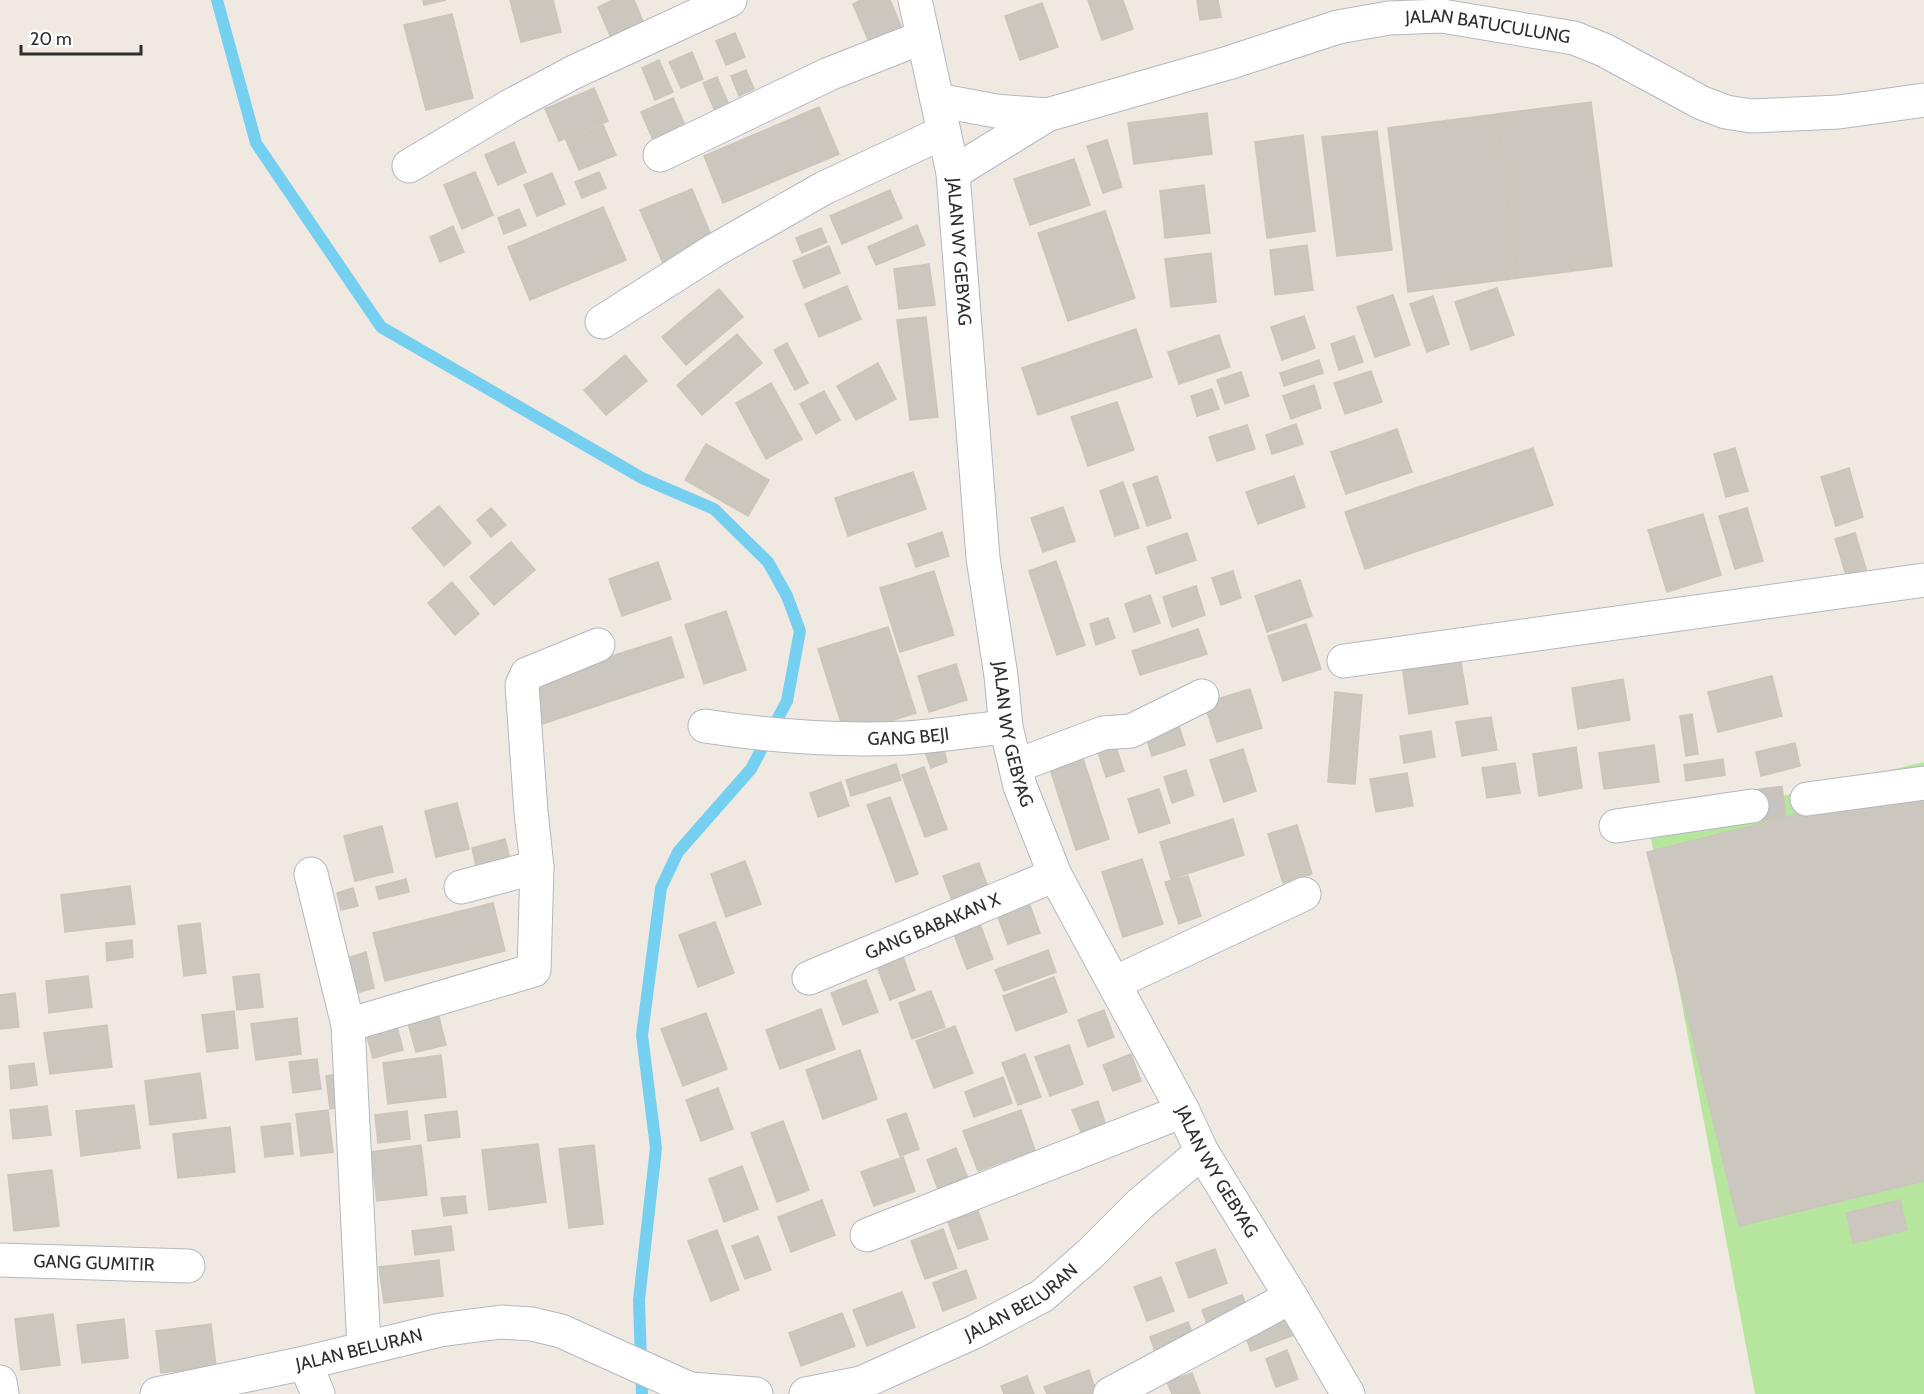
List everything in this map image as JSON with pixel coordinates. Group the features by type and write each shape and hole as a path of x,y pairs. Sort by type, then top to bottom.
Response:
{"street":[{"path":"409,166 510,106 574,72 730,0"},
{"name":"JALAN WY GEBYAG","path":"915,0 953,173 983,558 1001,676 1006,727 1020,786 1056,875 1183,1111 1202,1152 1291,1297 1338,1391"},
{"name":"JALAN BATUCULUNG","path":"953,173 1047,115 1228,63 1338,27 1389,18 1442,16 1574,38 1604,50 1702,103 1726,112 1751,116 1839,112 1924,100"},
{"path":"660,155 830,74 923,37"},
{"name":"JALAN BATUCULUNG","path":"937,100 996,111 1047,115"},
{"path":"602,322 715,249 814,194 944,132"},
{"path":"1344,661 1924,580"},
{"path":"348,1025 534,970 537,867 522,685 526,675 598,645"},
{"path":"1016,766 1103,733 1131,731 1202,696"},
{"name":"GANG BEJI","path":"705,726 742,732 810,737 905,738 1006,727"},
{"path":"1807,799 1924,783"},
{"path":"1616,826 1752,806"},
{"path":"461,887 537,867"},
{"path":"310,873 348,1025 364,1348"},
{"name":"GANG BABAKAN X","path":"809,978 1056,875"},
{"path":"1114,983 1304,894"},
{"path":"867,1235 1183,1111"},
{"name":"JALAN BELURAN","path":"806,1394 861,1383 974,1332 1042,1296 1090,1254 1140,1204 1202,1152"},
{"name":"GANG GUMITIR","path":"0,1260 188,1266"},
{"path":"1110,1394 1291,1297"},
{"name":"JALAN BELURAN","path":"157,1394 305,1363 440,1330 501,1322 532,1324 561,1331 690,1389 756,1394"},
{"path":"305,1363 318,1394"},
{"path":"0,1382 2,1394"}],"green space":[{"path":"1924,762 1924,1394 1755,1394 1649,828"}],"building":[{"path":"423,0 446,0 424,5"},
{"path":"510,0 553,0 561,32 521,42"},
{"path":"613,0 634,0 644,24 611,38 598,7"},
{"path":"861,0 890,0 904,33 871,47 853,4"},
{"path":"1088,0 1123,0 1133,29 1102,40"},
{"path":"1197,0 1218,0 1221,17 1200,20"},
{"path":"1042,3 1058,47 1020,60 1005,16"},
{"path":"452,14 473,98 426,110 404,25"},
{"path":"735,33 745,57 726,65 716,41"},
{"path":"692,52 703,79 681,88 669,62"},
{"path":"659,60 673,92 655,100 642,68"},
{"path":"746,70 754,89 739,96 731,76"},
{"path":"717,77 732,112 718,118 703,83"},
{"path":"594,88 608,121 559,141 545,109"},
{"path":"673,98 689,134 656,147 641,112"},
{"path":"1591,102 1612,266 1518,278 1497,114"},
{"path":"819,107 839,154 723,203 704,156"},
{"path":"1207,113 1212,154 1134,164 1128,123"},
{"path":"1497,114 1518,278 1408,292 1388,128"},
{"path":"603,125 616,155 579,170 566,140"},
{"path":"1377,131 1392,250 1337,256 1322,137"},
{"path":"1303,135 1315,231 1267,238 1255,142"},
{"path":"1107,140 1122,187 1103,193 1087,146"},
{"path":"514,142 526,172 498,185 485,155"},
{"path":"1074,159 1090,205 1030,225 1014,179"},
{"path":"475,172 493,215 462,229 444,185"},
{"path":"599,172 606,188 582,198 575,182"},
{"path":"552,173 565,204 537,216 524,185"},
{"path":"1204,185 1210,233 1165,238 1160,191"},
{"path":"692,189 714,242 663,263 640,210"},
{"path":"890,190 902,218 842,244 830,216"},
{"path":"603,207 626,260 530,300 508,247"},
{"path":"519,209 526,225 504,234 498,218"},
{"path":"1105,211 1135,298 1068,321 1038,233"},
{"path":"917,225 925,245 876,265 868,247"},
{"path":"453,226 464,252 440,262 430,237"},
{"path":"821,228 827,242 802,253 796,238"},
{"path":"1307,245 1313,290 1275,295 1270,250"},
{"path":"829,246 840,273 804,288 793,261"},
{"path":"1211,253 1216,302 1171,307 1165,259"},
{"path":"929,264 935,305 899,309 894,269"},
{"path":"847,286 861,319 819,337 805,304"},
{"path":"1497,288 1514,335 1471,350 1455,302"},
{"path":"719,289 743,317 686,365 662,337"},
{"path":"1393,295 1410,345 1375,357 1357,307"},
{"path":"1433,296 1449,344 1427,352 1410,304"},
{"path":"1304,316 1315,348 1282,360 1271,327"},
{"path":"926,317 938,417 910,420 897,320"},
{"path":"1136,329 1152,377 1038,415 1022,368"},
{"path":"737,334 762,363 702,415 677,385"},
{"path":"1219,335 1230,367 1179,384 1168,352"},
{"path":"1354,336 1363,362 1339,370 1331,344"},
{"path":"787,343 808,383 795,390 774,350"},
{"path":"625,355 647,381 606,415 584,390"},
{"path":"1319,360 1323,373 1284,386 1280,373"},
{"path":"878,363 896,399 856,420 837,386"},
{"path":"1371,371 1382,402 1345,414 1334,383"},
{"path":"1241,372 1249,396 1225,404 1217,380"},
{"path":"771,383 802,439 766,459 736,403"},
{"path":"1314,385 1321,408 1291,419 1283,396"},
{"path":"1212,389 1219,409 1197,416 1191,396"},
{"path":"824,391 840,420 816,434 800,404"},
{"path":"1117,402 1134,450 1088,466 1071,417"},
{"path":"1296,424 1303,444 1272,454 1266,435"},
{"path":"1247,425 1255,449 1217,461 1209,437"},
{"path":"1397,429 1412,472 1346,494 1331,452"},
{"path":"706,444 769,480 748,516 685,480"},
{"path":"1533,448 1553,505 1365,569 1345,512"},
{"path":"1735,448 1748,491 1726,497 1714,454"},
{"path":"1849,468 1863,517 1836,526 1821,477"},
{"path":"913,472 926,509 848,536 835,498"},
{"path":"1157,476 1171,518 1147,526 1133,484"},
{"path":"1294,476 1305,507 1258,524 1246,492"},
{"path":"1123,482 1139,528 1115,536 1100,491"},
{"path":"439,506 471,543 444,566 412,528"},
{"path":"1063,507 1075,541 1043,552 1031,518"},
{"path":"491,508 506,525 491,537 477,520"},
{"path":"1747,508 1763,561 1735,569 1719,516"},
{"path":"1703,514 1721,575 1667,592 1648,530"},
{"path":"942,532 949,556 916,567 908,544"},
{"path":"1187,533 1196,560 1156,574 1147,547"},
{"path":"1855,533 1867,572 1847,578 1835,539"},
{"path":"511,542 535,570 494,605 470,577"},
{"path":"1056,561 1085,645 1057,655 1029,571"},
{"path":"658,562 671,599 622,616 609,579"},
{"path":"934,571 954,635 900,652 880,588"},
{"path":"1233,571 1241,598 1221,605 1212,578"},
{"path":"1300,580 1312,616 1267,632 1255,596"},
{"path":"452,582 479,614 455,635 428,603"},
{"path":"1196,586 1205,615 1172,627 1163,597"},
{"path":"1150,595 1160,623 1134,632 1125,604"},
{"path":"726,611 746,670 704,684 685,625"},
{"path":"1108,618 1115,638 1096,645 1090,624"},
{"path":"1306,624 1321,669 1283,681 1268,636"},
{"path":"888,627 916,713 845,735 818,649"},
{"path":"1198,629 1207,654 1140,675 1132,651"},
{"path":"671,637 684,677 542,724 528,683"},
{"path":"1460,656 1468,704 1409,714 1402,665"},
{"path":"956,664 967,700 929,712 918,676"},
{"path":"1772,676 1782,716 1718,732 1708,692"},
{"path":"1623,679 1630,720 1578,729 1572,688"},
{"path":"1250,689 1262,728 1217,742 1204,703"},
{"path":"1335,692 1362,695 1355,784 1328,782"},
{"path":"1692,714 1698,754 1686,756 1680,716"},
{"path":"1491,717 1497,750 1462,756 1456,722"},
{"path":"1177,720 1185,745 1152,756 1144,731"},
{"path":"1431,731 1435,757 1404,763 1400,736"},
{"path":"1114,741 1124,771 1106,777 1096,746"},
{"path":"1795,743 1800,766 1761,776 1756,752"},
{"path":"1654,745 1659,782 1604,789 1599,753"},
{"path":"943,746 947,762 931,768 925,752"},
{"path":"1576,747 1582,788 1539,796 1533,754"},
{"path":"1243,749 1256,791 1224,802 1210,760"},
{"path":"1083,758 1109,839 1076,850 1050,769"},
{"path":"1723,759 1725,775 1686,781 1684,765"},
{"path":"1515,763 1520,793 1487,798 1482,768"},
{"path":"896,764 901,780 851,796 846,780"},
{"path":"924,767 947,829 925,837 902,775"},
{"path":"1186,770 1194,795 1172,803 1164,777"},
{"path":"1407,773 1413,806 1376,812 1370,779"},
{"path":"841,782 849,806 818,817 810,793"},
{"path":"1919,784 1924,805 1924,1181 1739,1226 1647,852"},
{"path":"1159,789 1170,823 1139,833 1128,799"},
{"path":"890,797 918,874 896,882 867,805"},
{"path":"457,803 469,849 436,857 425,811"},
{"path":"1233,819 1244,855 1171,879 1160,842"},
{"path":"1297,825 1312,874 1283,883 1268,834"},
{"path":"382,826 393,872 355,881 344,836"},
{"path":"505,839 512,866 478,874 472,848"},
{"path":"1142,859 1163,924 1123,937 1102,872"},
{"path":"745,861 761,904 726,917 711,874"},
{"path":"979,863 989,890 953,903 943,876"},
{"path":"1188,876 1201,916 1179,924 1165,882"},
{"path":"406,879 409,892 379,899 376,887"},
{"path":"130,886 135,924 65,932 61,895"},
{"path":"353,888 358,906 341,910 337,893"},
{"path":"1028,900 1040,933 1008,944 996,912"},
{"path":"493,903 505,951 385,981 373,933"},
{"path":"978,919 993,959 967,969 952,929"},
{"path":"715,922 734,973 698,987 679,935"},
{"path":"200,923 206,973 184,976 178,926"},
{"path":"132,940 133,957 107,961 106,943"},
{"path":"1048,950 1056,972 1004,991 995,970"},
{"path":"366,952 374,988 356,993 347,958"},
{"path":"902,954 915,990 890,1000 876,964"},
{"path":"259,974 263,1007 237,1010 233,977"},
{"path":"88,976 92,1007 49,1013 46,981"},
{"path":"1054,977 1067,1012 1016,1031 1003,996"},
{"path":"866,980 878,1012 843,1025 831,993"},
{"path":"931,991 945,1027 912,1039 899,1003"},
{"path":"15,993 19,1027 0,1029 0,995"},
{"path":"437,1009 446,1045 416,1052 406,1016"},
{"path":"821,1009 835,1049 780,1069 766,1030"},
{"path":"1104,1010 1114,1037 1088,1047 1078,1020"},
{"path":"234,1011 238,1048 207,1052 202,1015"},
{"path":"706,1013 727,1069 683,1086 661,1029"},
{"path":"297,1018 301,1054 256,1060 251,1024"},
{"path":"396,1022 403,1050 373,1058 365,1030"},
{"path":"107,1025 112,1067 50,1074 44,1033"},
{"path":"955,1026 973,1073 934,1088 916,1041"},
{"path":"1069,1045 1083,1084 1050,1096 1035,1057"},
{"path":"860,1050 877,1099 823,1119 806,1070"},
{"path":"1025,1054 1041,1097 1018,1105 1002,1063"},
{"path":"1131,1054 1141,1081 1113,1091 1103,1065"},
{"path":"441,1055 446,1097 388,1104 383,1063"},
{"path":"317,1059 321,1089 293,1093 289,1062"},
{"path":"34,1063 37,1085 11,1089 9,1066"},
{"path":"200,1073 206,1118 150,1125 145,1081"},
{"path":"347,1073 351,1106 330,1109 326,1076"},
{"path":"1003,1077 1012,1103 974,1117 965,1092"},
{"path":"718,1088 733,1129 701,1141 686,1100"},
{"path":"1098,1101 1105,1123 1081,1132 1072,1110"},
{"path":"134,1105 140,1148 81,1156 76,1111"},
{"path":"47,1106 51,1135 13,1139 10,1110"},
{"path":"328,1110 333,1152 301,1156 296,1114"},
{"path":"1021,1110 1035,1150 978,1171 963,1131"},
{"path":"407,1111 410,1139 378,1143 375,1115"},
{"path":"457,1111 460,1137 428,1141 425,1115"},
{"path":"906,1113 919,1149 900,1156 887,1120"},
{"path":"783,1121 809,1190 777,1202 751,1133"},
{"path":"290,1123 293,1154 265,1157 261,1127"},
{"path":"230,1127 235,1172 178,1178 173,1134"},
{"path":"538,1144 546,1202 489,1210 482,1150"},
{"path":"421,1145 427,1195 377,1201 371,1152"},
{"path":"594,1145 603,1224 569,1228 559,1149"},
{"path":"956,1148 969,1181 939,1192 927,1160"},
{"path":"903,1157 915,1191 874,1206 861,1172"},
{"path":"742,1166 758,1209 724,1222 709,1179"},
{"path":"52,1170 59,1226 14,1231 8,1175"},
{"path":"465,1196 467,1213 444,1216 441,1198"},
{"path":"822,1200 835,1235 791,1252 778,1217"},
{"path":"1900,1200 1907,1230 1853,1243 1846,1213"},
{"path":"978,1211 988,1239 958,1249 948,1222"},
{"path":"451,1226 454,1250 415,1255 412,1231"},
{"path":"943,1229 957,1268 925,1279 911,1241"},
{"path":"717,1230 739,1290 711,1301 688,1241"},
{"path":"758,1236 771,1270 745,1279 732,1246"},
{"path":"1215,1249 1227,1283 1189,1298 1176,1263"},
{"path":"439,1260 443,1296 384,1303 379,1267"},
{"path":"966,1270 976,1298 943,1311 933,1283"},
{"path":"1161,1277 1174,1311 1147,1321 1134,1287"},
{"path":"902,1292 915,1327 867,1346 853,1310"},
{"path":"1242,1295 1250,1314 1209,1329 1202,1310"},
{"path":"1285,1311 1294,1335 1251,1351 1242,1327"},
{"path":"842,1313 855,1346 801,1366 789,1333"},
{"path":"53,1314 60,1365 21,1370 15,1319"},
{"path":"124,1319 128,1358 82,1363 77,1325"},
{"path":"1188,1322 1195,1340 1159,1363 1150,1337"},
{"path":"211,1324 216,1366 161,1373 156,1331"},
{"path":"1287,1350 1298,1379 1276,1387 1266,1359"},
{"path":"1089,1370 1097,1394 1047,1394 1044,1387"},
{"path":"1192,1373 1200,1394 1172,1394 1167,1382"},
{"path":"1027,1376 1034,1394 1004,1394 1001,1386"}],"waterway":[{"path":"217,0 256,143 381,327 642,478 714,509 768,562 787,596 800,631 787,701 751,769 678,852 661,888 642,1035 656,1148 639,1300 642,1394"}],"tunnel":[{"path":"1752,806 1807,799"}]}
